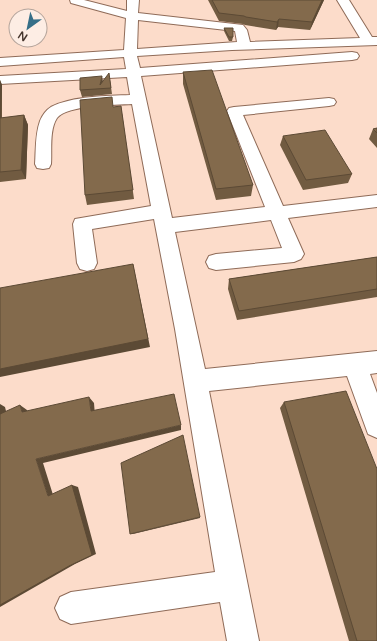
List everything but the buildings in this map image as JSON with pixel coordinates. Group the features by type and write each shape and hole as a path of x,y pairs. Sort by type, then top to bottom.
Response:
{"street":[{"path":"343,0 372,41"},
{"path":"75,1 132,8 239,28 244,45"},
{"path":"132,8 132,62 138,99 195,381 243,641"},
{"path":"0,80 244,45 372,41"},
{"path":"0,62 132,62 363,55"},
{"path":"43,164 47,125 50,116 54,111 66,106 80,104 138,99"},
{"path":"216,262 294,254 234,111 329,102"},
{"path":"86,263 82,224 163,218 277,213 377,201"},
{"path":"195,381 366,363 377,425"},
{"path":"71,608 232,584"}]}
